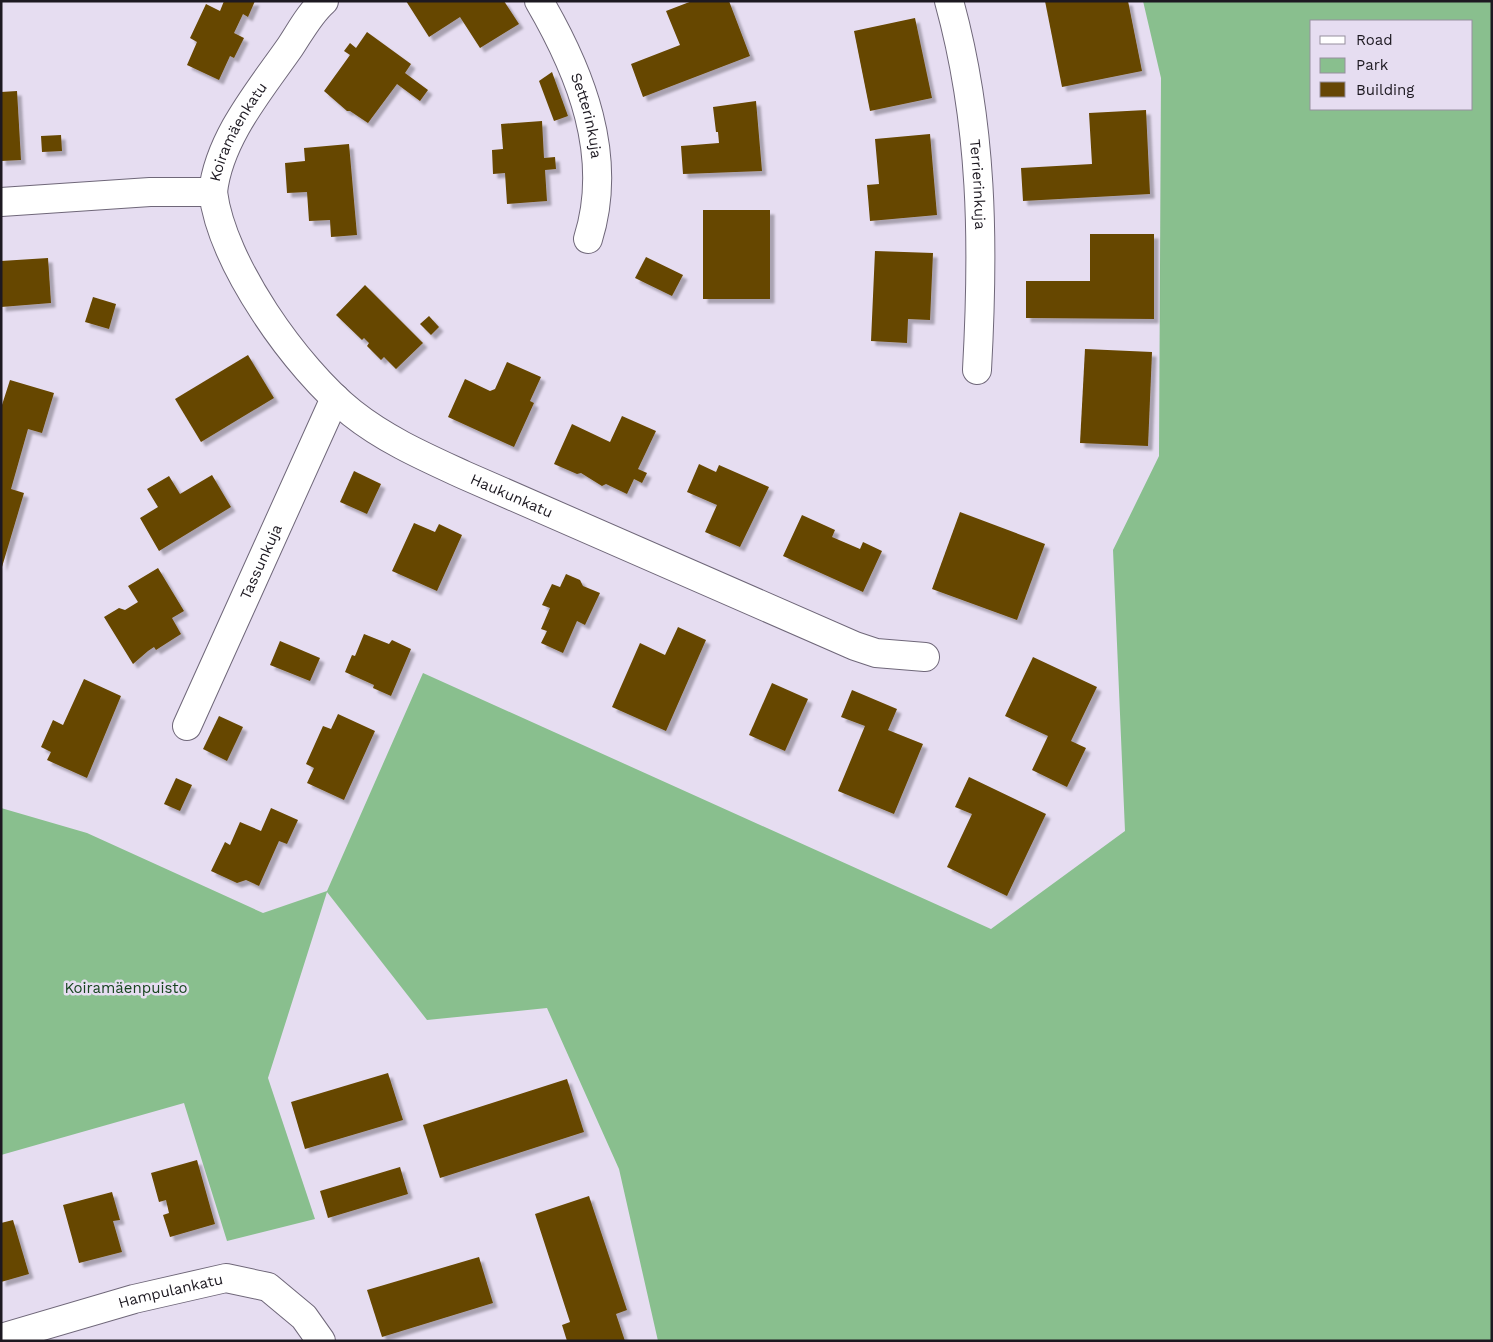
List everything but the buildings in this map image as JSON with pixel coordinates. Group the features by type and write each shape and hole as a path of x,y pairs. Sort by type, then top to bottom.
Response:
{"street":[{"name":"Koiramäenkatu","path":"1,202 150,192 214,192 215,179 229,141 248,108 324,1"},
{"name":"Setterinkuja","path":"539,1 558,32 577,73 590,113 596,148 598,189 596,214 588,239"},
{"name":"Terrierinkuja","path":"949,1 970,90 978,166 982,294 977,370"},
{"name":"Haukunkatu","path":"214,192 220,223 240,267 266,313 295,353 335,398 353,413 405,448 856,646 876,652 925,657"},
{"name":"Tassunkuja","path":"187,726 335,398"},
{"name":"Hampulankatu","path":"1,1338 134,1299 226,1278 268,1287 304,1317 321,1341"}],"green space":[{"name":"Koiramäenpuisto","path":"1143,1 1492,1 1492,1341 658,1341 619,1169 547,1008 427,1020 327,892 268,1078 315,1219 227,1241 184,1103 1,1155 1,808 87,833 263,913 327,891 423,673 991,929 1125,831 1113,550 1159,456 1161,78"}]}
